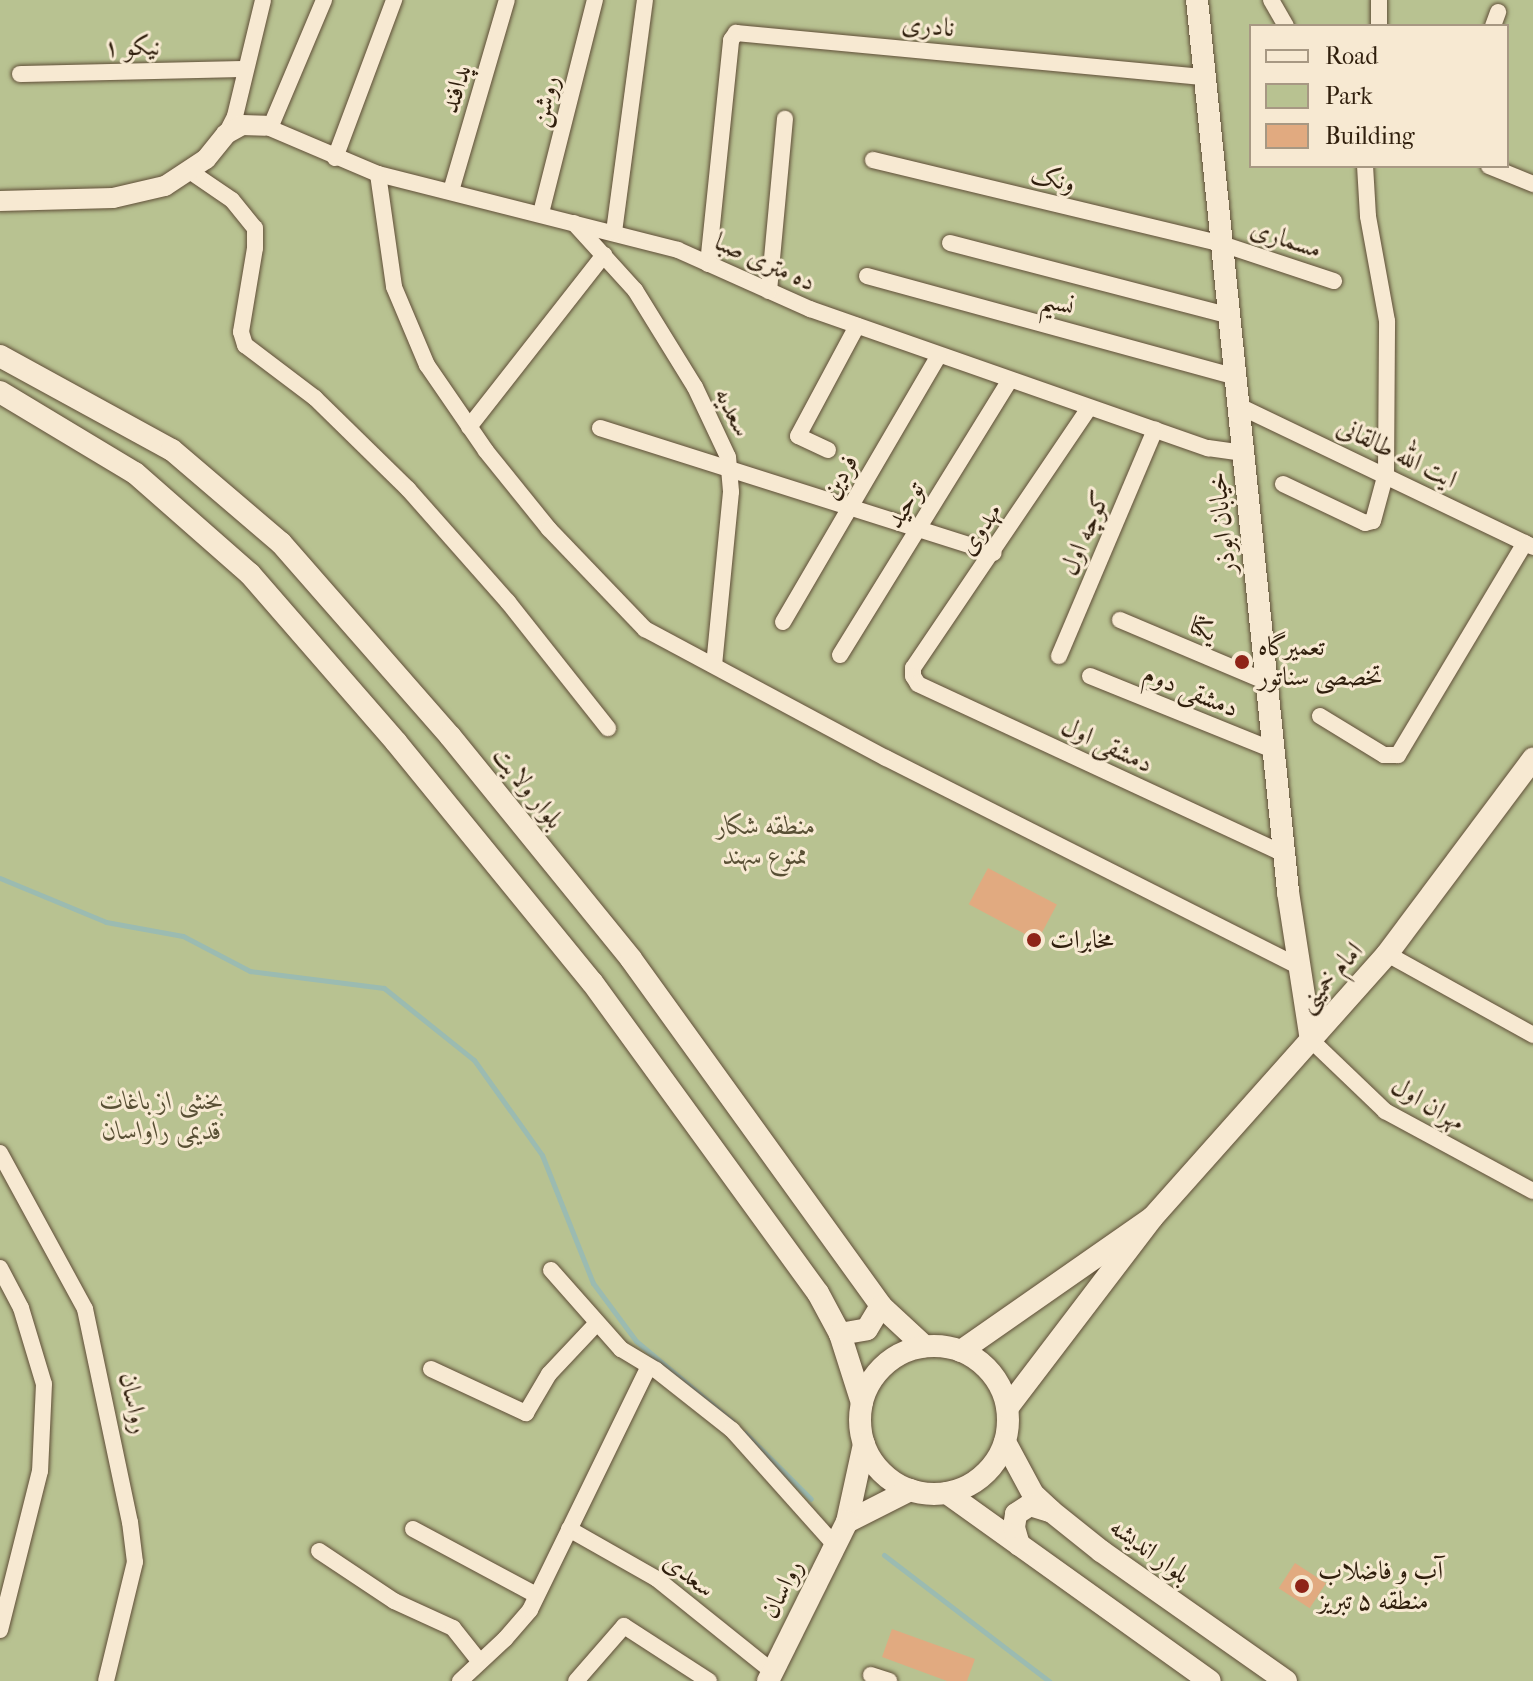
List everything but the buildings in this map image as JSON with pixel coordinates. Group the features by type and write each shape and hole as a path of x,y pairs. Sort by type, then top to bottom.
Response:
{"main road":[{"name":"خیابان ابوذر","path":"1197,0 1284,854 1311,1040"},
{"name":"بلوار ولایت","path":"0,356 172,450 281,543 450,736 631,959 881,1306 924,1346"},
{"path":"0,392 135,473 250,574 396,742 592,982 818,1293 840,1334 862,1403"},
{"name":"امام خمینی","path":"1152,1218 1387,954 1533,759"},
{"path":"961,1351 1152,1218"},
{"path":"1008,1407 1152,1218"},
{"path":"840,1334 867,1329 881,1306"},
{"path":"924,1346 961,1351 983,1364 999,1383 1008,1407 1005,1442 997,1461 983,1476 966,1487 947,1493 910,1490 890,1480 874,1464 864,1444 860,1424 862,1403 870,1382 884,1365 903,1353 924,1346"},
{"name":"بلوار اندیشه","path":"1005,1442 1033,1494 1051,1511 1101,1551 1286,1681"},
{"name":"رواسان","path":"770,1676 847,1522 864,1444"},
{"path":"847,1522 910,1490"},
{"path":"947,1493 1210,1681"},
{"path":"1019,1545 1014,1527 1016,1514 1030,1505 1051,1511"}],"street":[{"path":"0,201 113,198 165,186 206,159 226,134 235,116 263,0"},
{"path":"226,134 242,125 268,127 324,0"},
{"path":"335,158 394,0"},
{"name":"پدافند","path":"451,191 507,0"},
{"name":"روشن","path":"541,213 595,0"},
{"path":"614,232 645,0"},
{"path":"1271,0 1285,24"},
{"path":"1379,0 1379,24"},
{"name":"نادری","path":"708,264 731,40 736,33 1205,77"},
{"name":"نیکو ۱","path":"20,74 245,69"},
{"path":"769,291 785,119"},
{"name":"ده متری صبا","path":"268,127 378,174 678,250 857,326 1208,448 1244,453"},
{"name":"ونک","path":"873,160 1222,244"},
{"path":"1283,484 1371,523 1386,473 1387,321 1368,216 1365,168"},
{"path":"1494,168 1533,184"},
{"path":"188,170 232,200 255,228 255,248 241,332 245,345 315,398 408,489 508,602 608,728"},
{"path":"378,174 394,287 427,365 469,427 549,529 645,629 886,758 1299,967"},
{"name":"سعدیه","path":"573,222 635,290 695,387 728,457 731,492 714,664"},
{"path":"950,243 1230,316"},
{"name":"مسماری","path":"1222,244 1334,281"},
{"path":"469,427 604,255"},
{"name":"نسیم","path":"867,276 1236,377"},
{"path":"828,450 798,436 857,326"},
{"name":"فردین","path":"783,622 939,355"},
{"name":"توحید","path":"840,655 1010,380"},
{"name":"ایت الله طالقانی","path":"1239,406 1386,473 1529,545"},
{"name":"مهدوی","path":"913,676 913,668 994,553 1089,408"},
{"path":"600,428 994,553"},
{"name":"کوچه اول","path":"1059,656 1155,430"},
{"path":"1320,716 1384,755 1398,755 1529,545"},
{"name":"یکتا","path":"1120,620 1267,682"},
{"name":"دمشقی اول","path":"913,676 918,684 1284,854"},
{"name":"دمشقی دوم","path":"1090,676 1273,750"},
{"path":"1387,954 1533,1035"},
{"name":"مهران اول","path":"1311,1040 1385,1111 1533,1191"},
{"name":"رواسان","path":"0,1153 85,1309 130,1522 135,1562 106,1681"},
{"path":"0,1268 21,1308 44,1384 40,1471 0,1630"},
{"path":"551,1270 621,1349 709,1409 732,1430 835,1545"},
{"path":"431,1369 526,1413 549,1374 597,1323"},
{"path":"460,1681 522,1620 649,1366"},
{"path":"413,1529 536,1595"},
{"name":"سعدی","path":"569,1529 657,1579 770,1676"},
{"path":"319,1551 394,1601 453,1628 480,1662"},
{"path":"576,1681 624,1626 709,1681"},
{"path":"871,1675 889,1681"}],"green space":[{"name":"منطقه شکار ممنوع سهند","path":"0,0 1533,0 1533,1681 0,1681"}],"waterway":[{"path":"0,878 106,922 183,936 250,971 384,988 474,1060 542,1155 593,1283 636,1341 732,1421"},
{"path":"745,1433 811,1499"},
{"path":"884,1555 1049,1681"}],"place":[{"name":"تعمیرگاه تخصصی سناتور","path":"1242,662"},
{"name":"مخابرات","path":"1034,940"},
{"name":"آب و فاضلاب منطقه ۵ تبریز","path":"1302,1586"}],"park label":[{"name":"بخشی از باغات قدیمی راواسان","path":"162,1116"}]}
